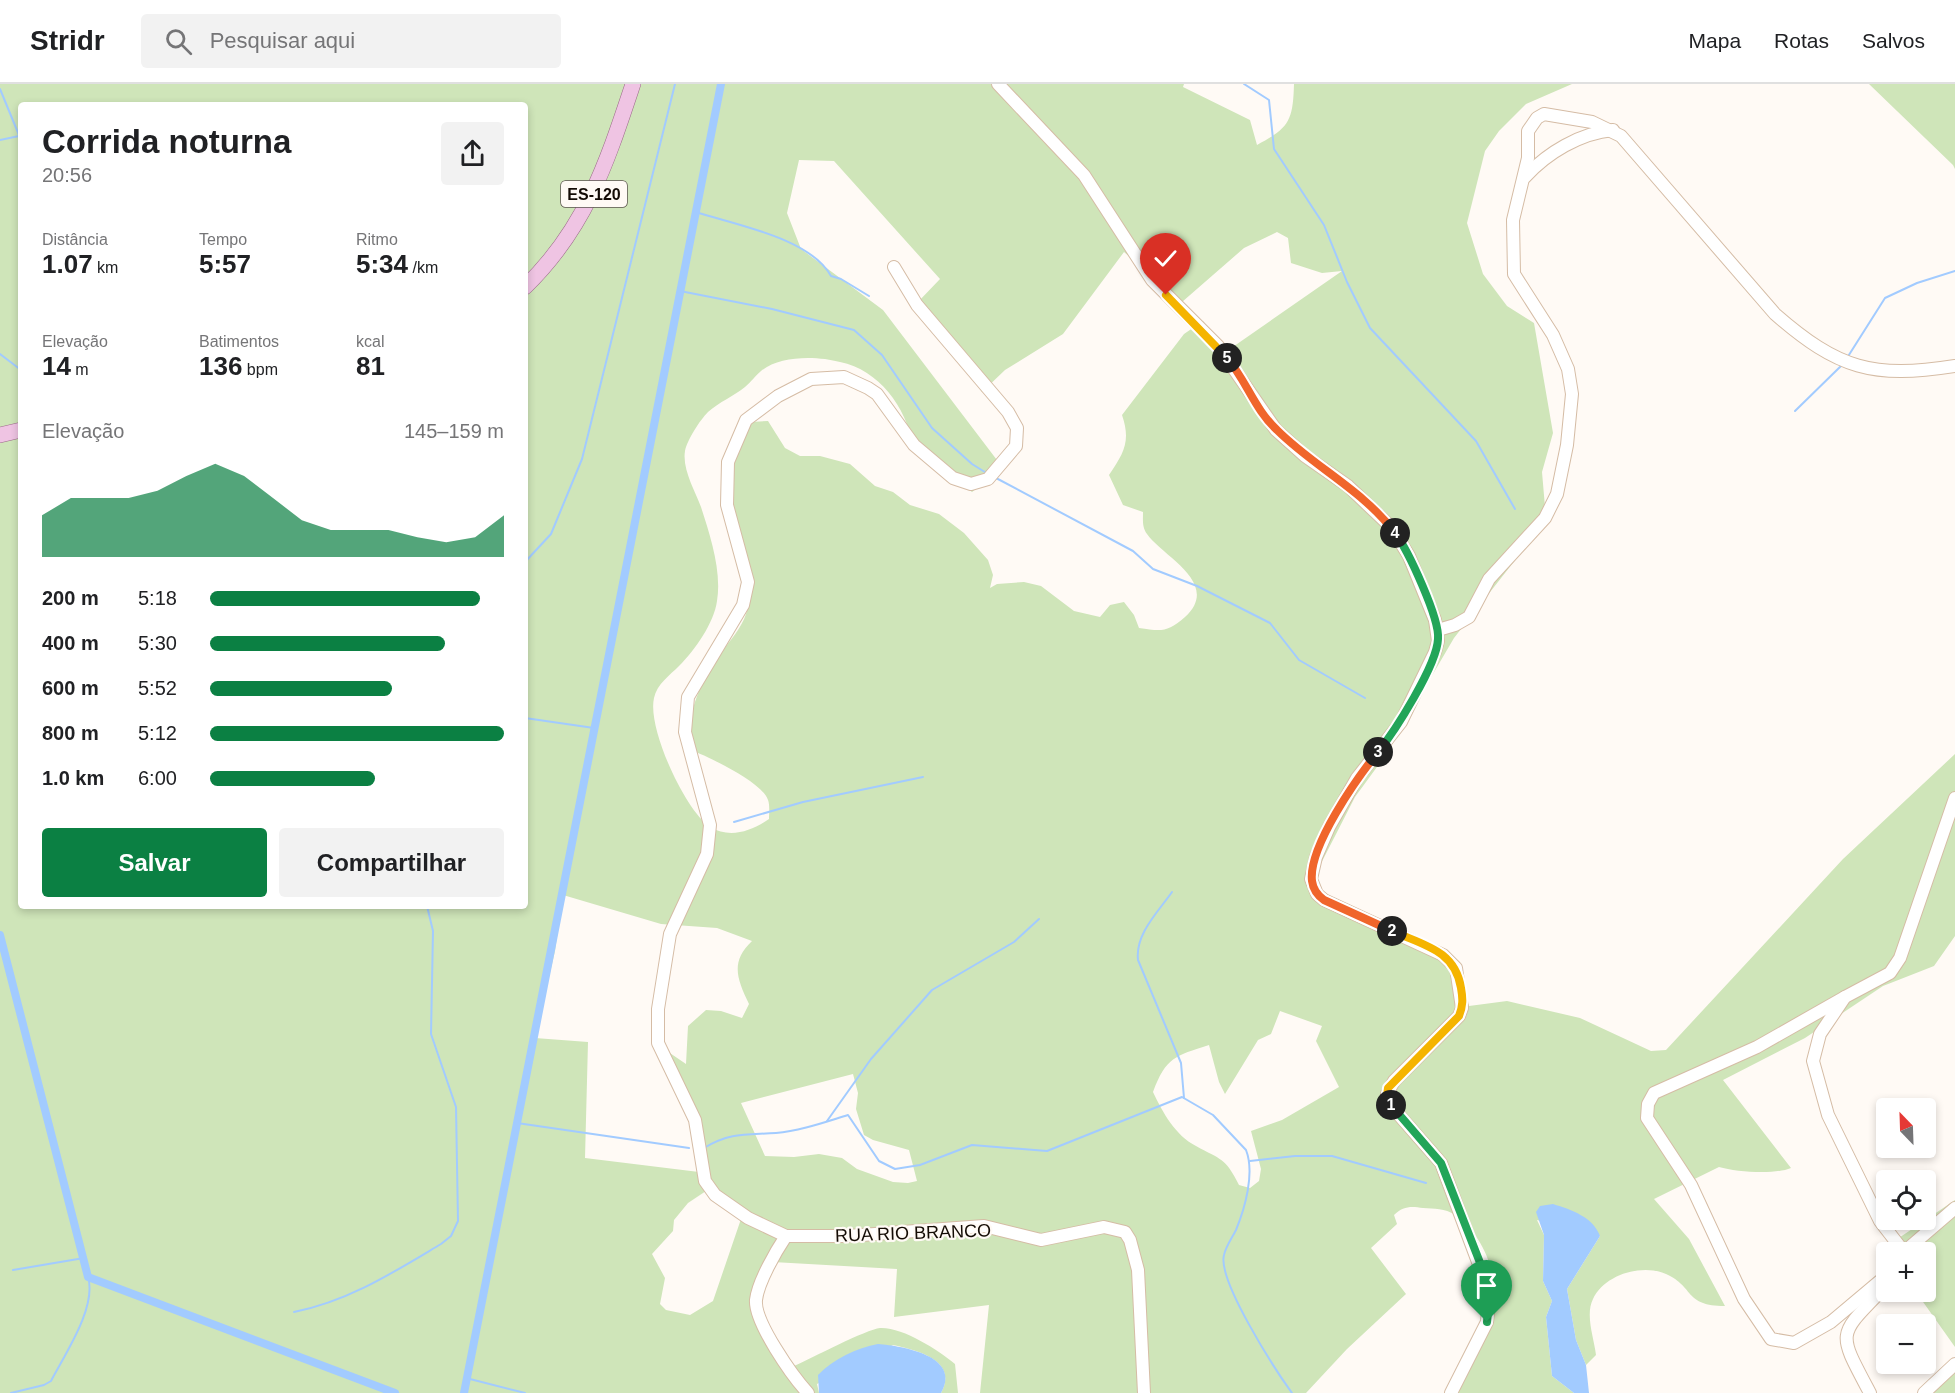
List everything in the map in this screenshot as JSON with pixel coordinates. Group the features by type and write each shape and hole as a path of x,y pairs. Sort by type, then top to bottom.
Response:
{"main road":[{"name":"ES-120","path":"528,284 560,250 588,206 633,84"},
{"path":"0,435 18,431"}],"street":[{"path":"998,84 1084,175 1152,280 1218,346 1276,430 1305,456 1348,486 1390,527 1409,556 1438,630 1435,652 1401,722 1357,778 1342,802 1316,857 1311,879 1317,894 1324,900 1443,955 1456,968 1459,976 1463,1000 1459,1016 1394,1081 1387,1095 1392,1107 1441,1163 1490,1294 1487,1322 1451,1393"},
{"path":"1438,630 1455,625 1469,617 1489,579 1545,518 1557,494 1567,445 1572,394 1568,369 1553,335 1514,274 1514,211 1525,178 1528,131 1537,117 1552,114 1597,123 1622,136 1775,314 1797,334 1841,359 1871,370 1919,372 1955,366"},
{"path":"1525,178 1551,152 1600,132 1613,130"},
{"path":"808,1393 795,1379 767,1333 756,1300 773,1258 786,1236 748,1218 715,1195 705,1181 695,1120 658,1043 658,1009 670,934 707,854 710,825 685,732 688,697 743,605 748,582 728,505 728,462 746,420 770,402 812,379 844,377 877,394 914,445 953,478 971,484 988,479 1016,446 1017,428 1008,412 917,305 894,267"},
{"path":"1876,1284 1831,1322 1794,1343 1771,1339 1743,1299 1691,1185 1647,1118 1648,1104 1654,1093 1757,1047 1890,973 1900,958 1955,798"},
{"path":"1845,998 1820,1034 1814,1061 1820,1092 1828,1115 1876,1212 1897,1242"},
{"path":"1916,1242 1955,1208"},
{"name":"RUA RIO BRANCO","path":"786,1236 848,1236 984,1226 1041,1240 1104,1227 1116,1228 1125,1232 1130,1240 1138,1270 1144,1393"},
{"path":"1870,1393 1848,1353 1846,1335 1854,1320 1876,1297"},
{"path":"1924,1393 1955,1364"}],"green space":[{"path":"0,84 1184,84 1183,87 1250,120 1257,145 1276,134 1287,122 1292,107 1294,84 1572,84 1526,104 1499,131 1485,151 1467,223 1483,274 1507,306 1534,323 1553,433 1542,472 1545,507 1534,536 1454,638 1385,756 1355,797 1314,877 1319,903 1453,960 1469,1006 1507,1001 1580,1018 1651,1051 1666,1050 1843,859 1955,754 1955,936 1934,966 1883,986 1805,1038 1723,1080 1791,1168 1775,1172 1755,1172 1719,1167 1654,1199 1689,1239 1725,1306 1703,1303 1691,1295 1682,1284 1666,1274 1646,1270 1625,1273 1606,1283 1593,1299 1590,1319 1596,1355 1586,1365 1576,1340 1567,1289 1600,1236 1537,1220 1544,1235 1543,1281 1552,1301 1546,1317 1552,1376 1574,1393 1455,1393 1480,1344 1489,1318 1493,1290 1491,1269 1483,1248 1463,1221 1443,1210 1411,1207 1404,1208 1394,1215 1397,1224 1371,1248 1406,1294 1347,1349 1306,1393 980,1393 989,1305 894,1317 897,1269 773,1262 756,1303 765,1332 794,1366 863,1333 880,1328 899,1331 920,1340 955,1364 958,1393 941,1393 945,1382 944,1372 940,1365 923,1354 893,1345 817,1384 819,1393 0,1393","holes":["799,160 834,161 940,279 917,303 982,392 1005,370 1063,334 1124,252 1182,302 1244,248 1277,232 1288,238 1291,263 1322,273 1342,271 1227,351 1203,321 1184,334 1122,415 1126,440 1119,460 1109,475 1123,505 1143,512 1147,534 1186,571 1197,593 1195,605 1185,617 1164,630 1139,628 1134,615 1124,602 1110,605 1100,617 1074,611 1041,586 1024,582 997,584 990,588 993,575 988,560 964,533 939,514 910,505 893,492 875,486 850,464 820,456 800,456 785,448 768,421 750,422 735,460 731,490 734,515 748,571 749,600 741,625 714,664 696,698 690,736 691,750 746,778 764,793 769,802 769,819 748,830 733,833 718,831 710,827 690,804 679,787 662,748 653,711 658,688 697,644 708,627 717,601 718,578 714,553 701,507 685,465 688,441 701,420 712,408 741,390 769,366 799,358 831,360 854,366 878,382 897,404 913,445 972,492 1003,468 883,310 801,249 787,213","563,895 661,924 717,928 752,941 745,949 738,964 741,987 749,1004 742,1018 721,1011 706,1010 688,1026 686,1064 661,1047 698,1120 699,1172 585,1158 588,1042 535,1038 555,951","1280,1011 1322,1026 1316,1041 1339,1087 1282,1120 1251,1131 1261,1169 1259,1181 1250,1188 1239,1185 1222,1160 1182,1136 1165,1115 1153,1092 1167,1065 1180,1055 1209,1045 1219,1082 1225,1094 1258,1040 1271,1034","853,1074 858,1093 856,1109 864,1135 873,1140 909,1150 917,1181 893,1182 857,1169 842,1158 819,1154 794,1157 765,1156 741,1103","712,1187 741,1219 713,1301 690,1315 666,1310 660,1304 665,1278 652,1254 673,1231 674,1220 688,1203"]},
{"path":"1869,84 1955,84 1955,169 1953,165"},
{"path":"1955,1200 1955,1347 1936,1320 1936,1314 1932,1314 1923,1302 1936,1302 1936,1242 1893,1242 1911,1230 1936,1230 1936,1213"},
{"path":"1955,1369 1955,1393 1929,1393"}],"water":[{"path":"1553,1204 1587,1219 1597,1229 1600,1236 1567,1289 1576,1340 1586,1365 1589,1393 1574,1393 1552,1376 1546,1317 1552,1301 1543,1281 1544,1235 1536,1212 1540,1206"},
{"path":"878,1344 901,1347 927,1355 937,1362 944,1370 945,1380 941,1393 819,1393 818,1375 824,1369 846,1355"}],"waterway":[{"path":"528,559 551,534 582,459 675,84"},
{"path":"464,1393 721,84"},
{"path":"1244,84 1269,100 1274,149 1324,225 1347,282 1370,328 1476,441 1515,509"},
{"path":"0,89 18,133"},
{"path":"0,140 18,136"},
{"path":"696,212 790,242 821,263 831,276 841,279 869,296"},
{"path":"1847,358 1885,298 1917,283 1955,271"},
{"path":"680,291 772,309 854,330 882,355 932,428 972,464 988,474"},
{"path":"0,354 18,368"},
{"path":"1795,411 1842,365"},
{"path":"996,478 1133,551 1153,569 1197,586 1270,623 1299,660 1365,698"},
{"path":"528,718 594,728"},
{"path":"734,822 803,802 923,777"},
{"path":"1172,892 1144,932 1138,950 1138,960 1181,1063 1184,1098"},
{"path":"294,1312 334,1301 388,1275 441,1244 451,1236 458,1221 456,1107 431,1034 433,931 428,909"},
{"path":"827,1121 871,1059 932,990 1014,942 1039,919"},
{"path":"0,935 88,1277 395,1393"},
{"path":"704,1148 722,1139 747,1134 794,1130 848,1115 879,1161 895,1169 920,1165 972,1145 1047,1151 1182,1097 1213,1115 1246,1150 1250,1169 1248,1190 1236,1230 1224,1255 1224,1267 1229,1284 1249,1325 1292,1393"},
{"path":"517,1123 689,1148"},
{"path":"1250,1161 1295,1156 1332,1156 1426,1183"},
{"path":"13,1270 84,1258"},
{"path":"11,1393 44,1385 51,1381 84,1316 90,1289 88,1277"},
{"path":"466,1378 525,1393"}],"route":[{"path":"1166,295 1218,346 1266,419 1276,430 1305,456 1348,486 1390,527 1409,556 1438,630 1435,652 1401,722 1357,778 1342,802 1316,857 1311,879 1317,894 1324,900 1443,955 1451,960 1456,968 1463,1000 1459,1016 1394,1081 1388,1088 1387,1095 1392,1107 1441,1163 1486,1278 1490,1294 1487,1322"}]}
